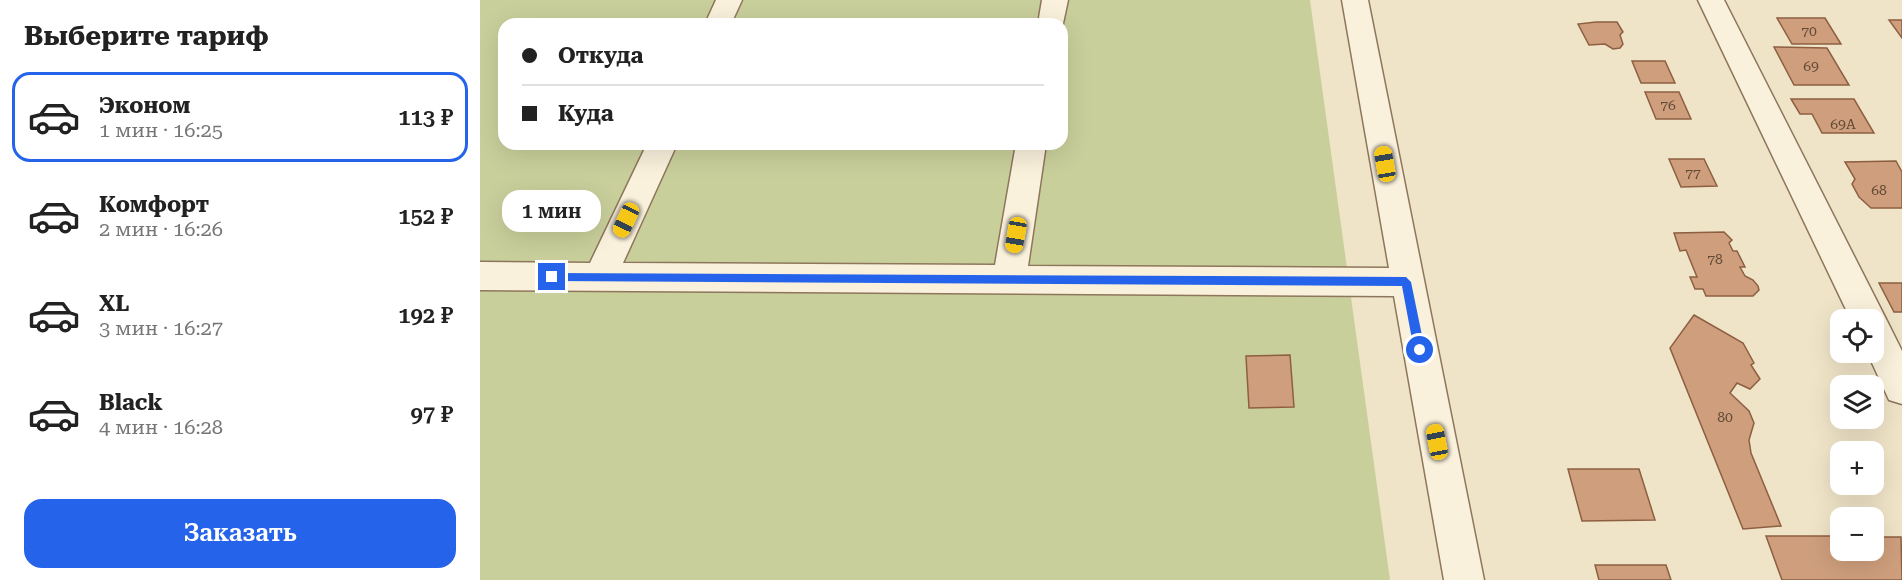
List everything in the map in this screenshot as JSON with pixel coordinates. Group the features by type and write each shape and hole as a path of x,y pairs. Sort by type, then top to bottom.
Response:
{"street":[{"path":"721,18 729,0"},
{"path":"1052,18 1055,0"},
{"path":"1355,0 1406,282 1464,580"},
{"path":"1712,0 1863,309"},
{"path":"600,277 659,150"},
{"path":"1009,281 1030,150"},
{"path":"480,276 1406,282"},
{"path":"1884,351 1902,388"}],"green space":[{"path":"480,0 1310,0 1390,580 480,580"}],"building":[{"path":"1777,18 1825,18 1841,44 1792,44"},
{"path":"1889,20 1902,20 1902,38"},
{"path":"1617,22 1623,32 1620,35 1623,44 1620,48 1613,49 1605,44 1589,45 1578,24"},
{"path":"1774,47 1827,48 1849,85 1794,85"},
{"path":"1632,61 1665,61 1675,83 1641,83"},
{"path":"1645,92 1679,92 1691,119 1656,119"},
{"path":"1791,99 1854,99 1874,133 1822,133 1812,114 1800,114"},
{"path":"1669,159 1704,159 1717,186 1681,187"},
{"path":"1896,161 1902,172 1902,208 1871,208 1859,197 1852,184 1855,179 1845,162"},
{"path":"1724,232 1732,240 1729,243 1733,251 1737,251 1745,267 1740,267 1745,276 1758,286 1759,290 1753,296 1706,296 1703,289 1695,289 1690,277 1697,277 1686,250 1680,251 1674,233"},
{"path":"1879,283 1902,283 1902,312 1894,312"},
{"path":"1694,315 1743,343 1754,363 1751,365 1760,379 1750,389 1737,383 1730,393 1749,411 1754,423 1749,440 1751,453 1781,526 1743,529 1670,348"},
{"path":"1290,355 1294,407 1249,408 1246,356"},
{"path":"1568,469 1639,469 1655,520 1582,521"},
{"path":"1766,536 1830,536 1830,561 1884,561 1884,537 1901,537 1902,580 1782,580"},
{"path":"1595,565 1666,565 1671,580 1599,580"}],"route":[{"path":"552,277 1406,282 1420,350"}]}
